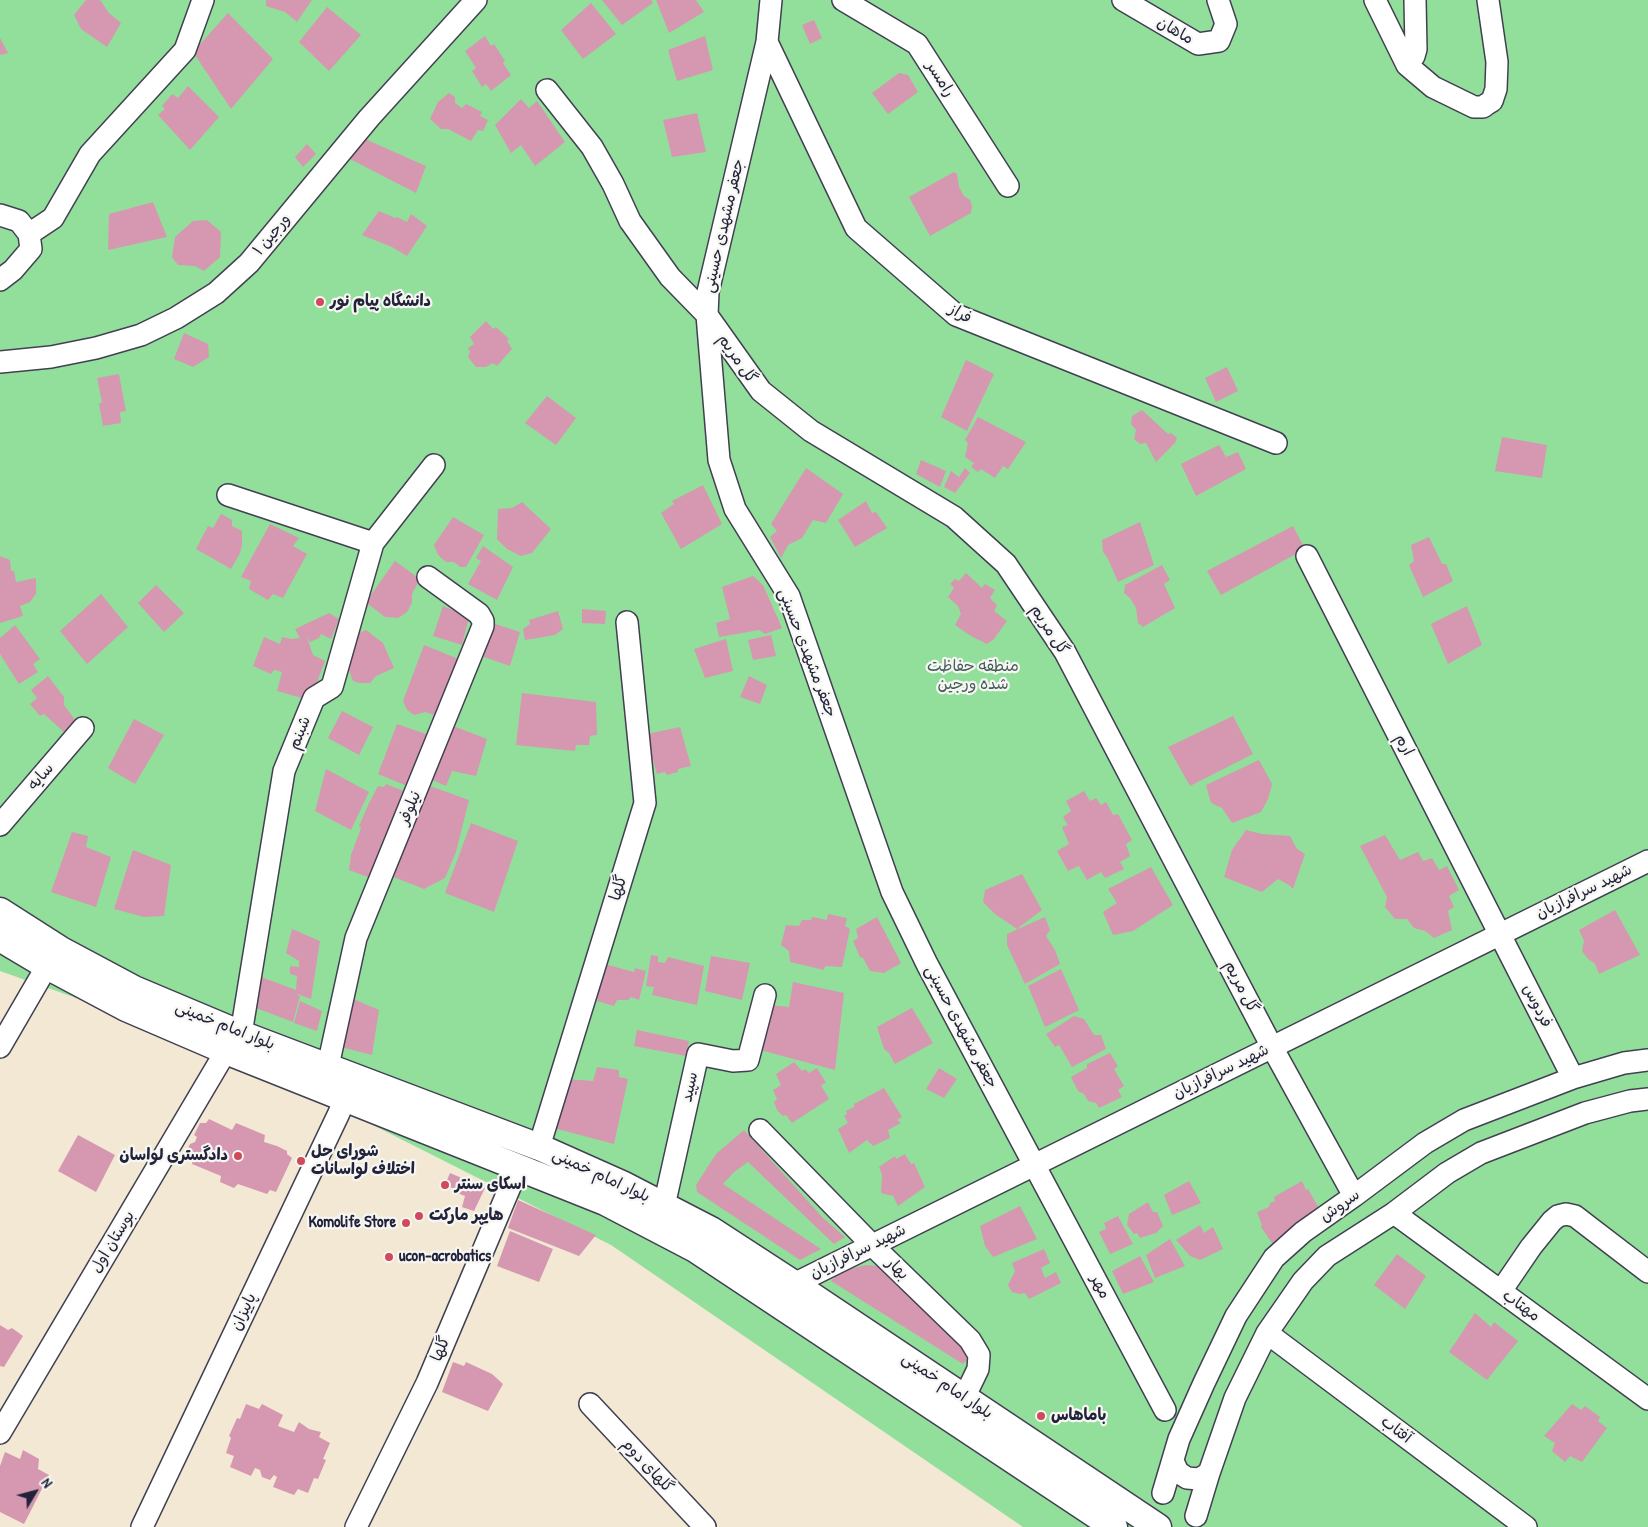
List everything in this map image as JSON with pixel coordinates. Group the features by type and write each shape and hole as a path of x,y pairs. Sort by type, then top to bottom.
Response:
{"main road":[{"name":"بلوار امام خمینی","path":"0,911 61,950 234,1043 345,1097 605,1202 695,1249 1114,1527"},
{"name":"بلوار امام خمینی","path":"0,938 47,966 126,1008 234,1043 328,1066 539,1147 622,1184 711,1230 1158,1527"}],"street":[{"path":"29,234 53,218 90,154 185,50 203,0"},
{"name":"ورجین ۱","path":"0,362 51,357 96,348 141,335 176,318 216,292 249,263 369,118 476,0"},
{"name":"جعفر مشهدی حسینی","path":"771,0 767,42 708,292 706,315 719,460 734,509 789,596 892,892 927,964 1035,1164"},
{"name":"رامسر","path":"843,0 917,44 1008,186"},
{"name":"ماهان","path":"1122,0 1198,44 1219,41 1226,24 1218,0"},
{"path":"1375,0 1407,65 1433,87 1474,107 1483,107 1492,101 1496,89 1497,62 1488,0"},
{"path":"1407,65 1414,56 1416,49 1414,0"},
{"name":"فراز","path":"767,42 856,228 956,315 1276,443"},
{"name":"گل مریم","path":"547,90 592,147 613,184 630,221 670,277 706,315 761,391 811,431 954,517 1006,564 1065,652 1272,1047 1354,1196"},
{"path":"0,214 19,222 29,234 31,249 13,270 0,280"},
{"name":"شبنم","path":"234,1043 284,771 314,698 332,687 374,543 434,465"},
{"path":"228,495 374,543"},
{"name":"ارم","path":"1307,556 1501,934"},
{"name":"نیلوفر","path":"328,1066 356,938 483,626 483,621 479,614 428,577"},
{"name":"گلها","path":"539,1147 645,803 627,622"},
{"name":"سایه","path":"0,825 83,728"},
{"name":"شهید سرافرازیان","path":"794,1284 1648,861"},
{"name":"فردوس","path":"1501,934 1573,1078"},
{"path":"0,1047 47,966"},
{"name":"سپید","path":"664,1206 698,1054 733,1060 748,1060 765,995"},
{"name":"بوستان اول","path":"0,1433 234,1043"},
{"name":"سروش","path":"1163,1493 1183,1431 1236,1316 1274,1258 1303,1232 1425,1143 1464,1120 1573,1078 1624,1064 1648,1060"},
{"name":"پاییزان","path":"142,1527 345,1097"},
{"path":"1196,1516 1235,1398 1267,1333 1303,1281 1327,1256 1394,1213 1448,1173 1481,1152 1585,1113 1630,1101 1648,1099"},
{"name":"بهار","path":"760,1130 872,1245 970,1340 979,1355 978,1370 964,1398"},
{"name":"مهر","path":"1035,1164 1165,1410"},
{"name":"گلها","path":"356,1527 427,1383 518,1168"},
{"name":"مهتاب","path":"1394,1213 1648,1399"},
{"path":"1502,1292 1531,1247 1552,1221 1558,1216 1566,1214 1575,1216 1648,1272"},
{"name":"آفتاب","path":"1267,1333 1526,1527"},
{"name":"گلهای دوم","path":"590,1404 705,1527"},
{"path":"1173,1461 1178,1472 1187,1478 1199,1479 1209,1473"}],"green space":[{"name":"منطقه حفاظت شده ورجین","path":"0,0 1648,0 1648,1527 1023,1527 611,1245 226,1051 0,971"}],"building":[{"path":"86,0 100,0 109,13 121,23 107,47 81,29 74,15"},
{"path":"266,0 312,0 297,22 285,12 266,6"},
{"path":"602,0 651,0 653,3 622,25"},
{"path":"656,0 696,0 704,12 669,33"},
{"path":"591,3 616,34 583,59 561,30"},
{"path":"327,7 361,35 329,71 299,42"},
{"path":"228,13 273,59 231,109 193,52"},
{"path":"814,20 822,38 810,44 802,25"},
{"path":"485,36 491,46 494,44 511,75 491,91 486,84 482,87 472,71 476,68 465,51"},
{"path":"705,36 713,70 677,81 668,50"},
{"path":"0,38 8,53 0,55"},
{"path":"899,73 908,75 918,92 888,114 872,93"},
{"path":"188,86 219,117 190,150 158,115 165,109 162,106 172,94 178,98"},
{"path":"449,93 455,97 455,103 462,108 466,104 482,112 480,116 488,120 483,131 478,130 471,141 448,129 441,129 430,119 438,102"},
{"path":"521,99 529,108 537,101 565,142 535,166 521,145 511,153 495,125"},
{"path":"697,113 706,152 672,157 663,120"},
{"path":"365,139 426,166 416,193 350,159"},
{"path":"307,144 316,154 303,167 295,157"},
{"path":"954,172 957,174 959,187 964,196 970,200 972,206 971,213 930,236 909,197"},
{"path":"153,202 167,237 108,250 109,214"},
{"path":"379,211 407,222 411,214 427,226 407,256 392,247 362,235"},
{"path":"207,220 221,232 220,257 204,271 195,266 178,265 172,257 175,237 193,221"},
{"path":"486,321 493,329 496,327 509,339 507,341 512,349 497,366 493,363 486,367 476,367 468,357 470,352 468,348 474,344 470,337"},
{"path":"184,333 208,344 209,357 193,367 174,359"},
{"path":"966,360 994,374 967,431 941,417"},
{"path":"1227,367 1238,391 1216,402 1205,378"},
{"path":"119,374 126,411 120,412 121,423 103,426 99,404 102,402 97,378"},
{"path":"547,396 576,418 556,445 525,423"},
{"path":"1142,410 1168,434 1171,433 1177,438 1175,443 1156,462 1146,443 1140,444 1134,439 1136,430 1131,424 1132,416"},
{"path":"978,417 1026,442 1008,469 1003,466 995,478 981,469 978,472 971,467 974,463 965,457 968,443 965,440"},
{"path":"1502,437 1547,445 1542,478 1495,471"},
{"path":"1219,445 1226,457 1238,452 1246,469 1196,496 1181,464"},
{"path":"921,460 946,471 940,487 916,474"},
{"path":"806,468 843,494 826,523 813,520 802,538 788,545 781,558 770,537 777,531 771,524"},
{"path":"965,468 970,473 955,493 944,487 951,471 959,477"},
{"path":"703,485 722,524 681,549 661,513 674,504 672,501"},
{"path":"866,501 872,513 876,512 887,528 855,547 838,520"},
{"path":"522,502 551,529 532,553 521,556 507,549 497,539 498,509 512,508"},
{"path":"221,514 232,520 232,526 242,531 240,553 231,569 196,549 208,526 213,528"},
{"path":"453,517 484,535 466,567 460,567 454,562 446,562 438,555 434,545"},
{"path":"1140,522 1154,565 1118,582 1103,552 1102,540"},
{"path":"270,524 299,538 293,546 307,554 283,598 273,594 268,600 249,589 251,581 241,577"},
{"path":"1293,526 1305,549 1221,595 1207,571"},
{"path":"1429,537 1442,564 1446,564 1453,581 1423,597 1409,565 1414,561 1411,545"},
{"path":"483,546 513,567 497,600 468,584 481,561 476,558"},
{"path":"0,556 10,560 11,571 14,571 16,582 36,578 36,594 30,602 20,606 23,616 0,623"},
{"path":"395,561 420,579 412,594 412,603 407,612 398,618 385,617 368,604 368,599"},
{"path":"1162,565 1170,580 1164,584 1175,608 1143,627 1138,623 1136,608 1130,598 1124,593 1125,585"},
{"path":"966,573 982,588 985,584 995,590 990,598 997,605 994,611 1007,621 994,639 987,644 955,625 961,614 958,606 948,597 954,588 950,584 955,579 959,581"},
{"path":"753,576 763,585 782,628 765,634 759,630 719,637 716,623 730,619 722,587"},
{"path":"156,585 184,613 164,632 138,603"},
{"path":"101,594 128,627 87,664 60,631"},
{"path":"443,606 469,617 462,645 433,636"},
{"path":"1467,606 1482,645 1448,664 1431,624"},
{"path":"582,609 606,611 605,624 582,623"},
{"path":"558,611 563,629 555,635 525,640 523,629 530,624 529,620"},
{"path":"329,613 339,619 331,639 321,634 319,638 310,642 307,637 313,655 325,661 317,682 305,699 277,691 282,672 274,670 271,674 253,666 264,637 280,644 282,637 300,638 295,629"},
{"path":"492,623 520,632 510,666 481,656"},
{"path":"15,625 40,659 33,664 38,672 19,684 0,654 0,638"},
{"path":"366,630 383,643 394,668 376,676 370,683 359,683 353,681 347,664 355,635"},
{"path":"771,635 776,656 753,660 748,640"},
{"path":"726,639 733,671 705,678 694,649"},
{"path":"424,645 461,660 438,716 425,712 414,715 407,710 403,701"},
{"path":"48,676 64,697 64,705 75,720 64,732 44,714 40,716 30,704 37,698 31,690"},
{"path":"749,676 767,685 760,704 740,697"},
{"path":"522,693 596,702 597,735 590,736 589,745 576,745 575,751 516,745"},
{"path":"342,711 373,727 359,755 328,738"},
{"path":"1233,716 1253,754 1190,786 1168,747"},
{"path":"134,719 164,735 135,784 108,768"},
{"path":"397,724 432,736 412,788 378,774"},
{"path":"448,724 487,739 476,776 452,771 446,786 428,778"},
{"path":"680,727 691,766 678,769 678,772 667,775 665,772 657,774 651,753 645,754 642,735"},
{"path":"1259,760 1272,784 1268,799 1261,812 1232,823 1222,808 1211,803 1206,785"},
{"path":"326,769 369,792 351,830 315,811"},
{"path":"386,784 406,792 373,879 349,870 351,855 361,828 359,826 369,803 378,786 384,787"},
{"path":"430,786 469,800 456,852 445,878 424,889 391,876 418,803"},
{"path":"1084,791 1090,801 1096,798 1101,805 1106,802 1113,815 1118,814 1132,840 1126,844 1130,856 1120,862 1124,869 1105,878 1101,872 1087,880 1079,866 1068,871 1057,851 1069,844 1062,827 1068,825 1063,817 1071,811 1066,801"},
{"path":"471,823 518,841 494,912 445,893"},
{"path":"1246,830 1262,834 1290,836 1297,849 1305,854 1293,889 1278,879 1262,892 1224,877 1232,850"},
{"path":"72,832 88,836 86,847 111,857 96,907 51,892"},
{"path":"1385,835 1400,860 1418,852 1423,861 1432,858 1439,870 1447,866 1459,890 1449,896 1454,907 1448,911 1452,930 1434,938 1425,931 1414,928 1407,919 1395,919 1385,907 1387,897 1360,846"},
{"path":"133,850 171,865 164,916 144,917 114,909"},
{"path":"1151,867 1173,905 1133,931 1113,935 1103,912 1117,903 1108,889"},
{"path":"1022,874 1042,910 1017,929 995,914 983,902 985,890"},
{"path":"1615,910 1640,955 1599,974 1595,964 1582,951 1584,941 1579,930"},
{"path":"828,914 847,918 845,926 850,929 842,967 825,966 824,970 790,962 789,951 781,945 786,925 799,926 802,920 811,920 812,917 827,920"},
{"path":"877,917 901,963 884,973 870,971 863,958 860,957 853,941 858,938 856,929"},
{"path":"1045,917 1050,930 1046,936 1055,950 1060,964 1025,984 1007,945 1007,934"},
{"path":"292,929 320,941 311,999 295,993 300,996 293,1022 248,1005 253,974 296,990 297,976 290,974 290,966 299,967 299,961 286,953"},
{"path":"651,955 658,956 658,962 665,963 668,957 704,966 697,1005 652,995 654,987 646,986"},
{"path":"711,956 750,963 742,1000 705,991"},
{"path":"597,962 634,972 635,968 646,971 639,1000 631,997 628,1000 617,1000 614,1006 597,1001 598,995 588,992"},
{"path":"1061,969 1079,1010 1045,1027 1028,986"},
{"path":"793,982 844,993 835,1070 760,1050 770,1005 789,1007"},
{"path":"351,998 379,1010 372,1055 341,1047"},
{"path":"300,1001 322,1011 317,1031 294,1023"},
{"path":"912,1008 933,1043 895,1064 889,1053 884,1049 877,1027"},
{"path":"1074,1016 1084,1019 1094,1035 1101,1035 1106,1049 1072,1067 1059,1045 1055,1047 1046,1034"},
{"path":"637,1030 689,1041 686,1056 634,1046"},
{"path":"1110,1053 1118,1066 1114,1069 1124,1086 1118,1090 1122,1097 1099,1108 1096,1103 1088,1101 1084,1094 1078,1091 1071,1077 1087,1068 1087,1064"},
{"path":"794,1062 802,1071 805,1069 809,1073 817,1068 826,1083 821,1085 829,1099 792,1123 786,1115 783,1116 777,1110 774,1102 777,1099 773,1090 781,1085 776,1074"},
{"path":"597,1067 619,1070 619,1077 628,1079 614,1144 550,1127 565,1079 593,1081"},
{"path":"939,1068 957,1079 944,1098 926,1089"},
{"path":"884,1088 902,1117 897,1120 901,1123 888,1130 890,1138 873,1146 867,1140 849,1153 838,1129 848,1123 844,1116 847,1114 846,1111 854,1107 854,1104"},
{"name":"دادگستری لواسان","path":"209,1119 232,1130 236,1123 265,1135 264,1142 287,1151 287,1154 292,1158 276,1192 270,1190 267,1194 238,1184 234,1188 220,1182 221,1176 192,1164 193,1160 185,1155 190,1144 195,1142 197,1137 194,1135 200,1123 206,1123"},
{"path":"744,1130 823,1218 845,1237 834,1244 748,1162 734,1172 723,1184 821,1249 800,1260 697,1192 696,1185 716,1154"},
{"path":"78,1135 115,1155 96,1192 58,1171"},
{"path":"905,1154 911,1164 914,1163 925,1187 898,1206 893,1196 881,1193 882,1175 879,1167 895,1156 896,1159"},
{"path":"450,1173 485,1188 474,1211 462,1207 465,1196 445,1185"},
{"path":"1189,1181 1201,1203 1172,1215 1164,1195"},
{"path":"1302,1181 1320,1210 1317,1218 1272,1243 1261,1227 1257,1212 1269,1207 1270,1203 1275,1201 1274,1197"},
{"path":"518,1200 596,1235 579,1256 508,1228"},
{"path":"1148,1202 1153,1212 1157,1212 1163,1226 1156,1233 1140,1238 1127,1225 1129,1214"},
{"path":"1020,1206 1037,1239 993,1257 985,1246 980,1226"},
{"path":"1118,1216 1133,1244 1110,1254 1099,1232 1106,1229 1104,1223"},
{"path":"1200,1225 1204,1233 1213,1227 1223,1249 1200,1260 1190,1256 1176,1240"},
{"path":"510,1231 553,1249 539,1282 497,1266"},
{"path":"1170,1239 1185,1266 1155,1278 1146,1255"},
{"path":"1044,1249 1050,1263 1041,1268 1045,1278 1056,1272 1061,1283 1029,1299 1025,1293 1012,1292 1008,1285 1015,1271 1012,1263"},
{"path":"1397,1254 1426,1276 1405,1309 1374,1285"},
{"path":"1140,1256 1154,1282 1123,1294 1112,1271"},
{"path":"866,1265 878,1266 928,1312 970,1356 963,1364 831,1281 840,1272"},
{"path":"1475,1313 1491,1327 1494,1322 1518,1341 1487,1380 1449,1352"},
{"path":"0,1325 8,1330 12,1328 23,1336 4,1367 0,1366"},
{"path":"453,1362 464,1366 466,1362 492,1374 503,1384 488,1411 442,1392"},
{"path":"246,1404 259,1409 262,1404 283,1415 278,1426 294,1432 299,1422 309,1429 321,1432 319,1437 330,1443 323,1459 326,1460 318,1479 314,1478 308,1493 298,1489 294,1495 273,1487 277,1477 274,1475 270,1480 262,1477 260,1470 255,1468 251,1476 230,1467 234,1456 226,1453 231,1438 229,1436 237,1418 240,1419"},
{"path":"1572,1404 1581,1410 1585,1406 1600,1417 1598,1421 1607,1428 1582,1462 1570,1456 1565,1462 1552,1451 1555,1443 1544,1436"},
{"path":"23,1450 39,1459 38,1469 49,1475 24,1524 0,1512 0,1466 5,1452 20,1459"}],"place":[{"name":"دانشگاه پیام نور","path":"320,302"},
{"name":"دادگستری لواسان","path":"238,1156"},
{"name":"شورای حل اختلاف لواسانات","path":"301,1161"},
{"name":"اسکای سنتر","path":"445,1185"},
{"name":"هایپر مارکت","path":"419,1216"},
{"name":"Komolife Store","path":"406,1223"},
{"name":"ucon-acrobatics","path":"389,1257"},
{"name":"باماهاس","path":"1041,1416"}]}
